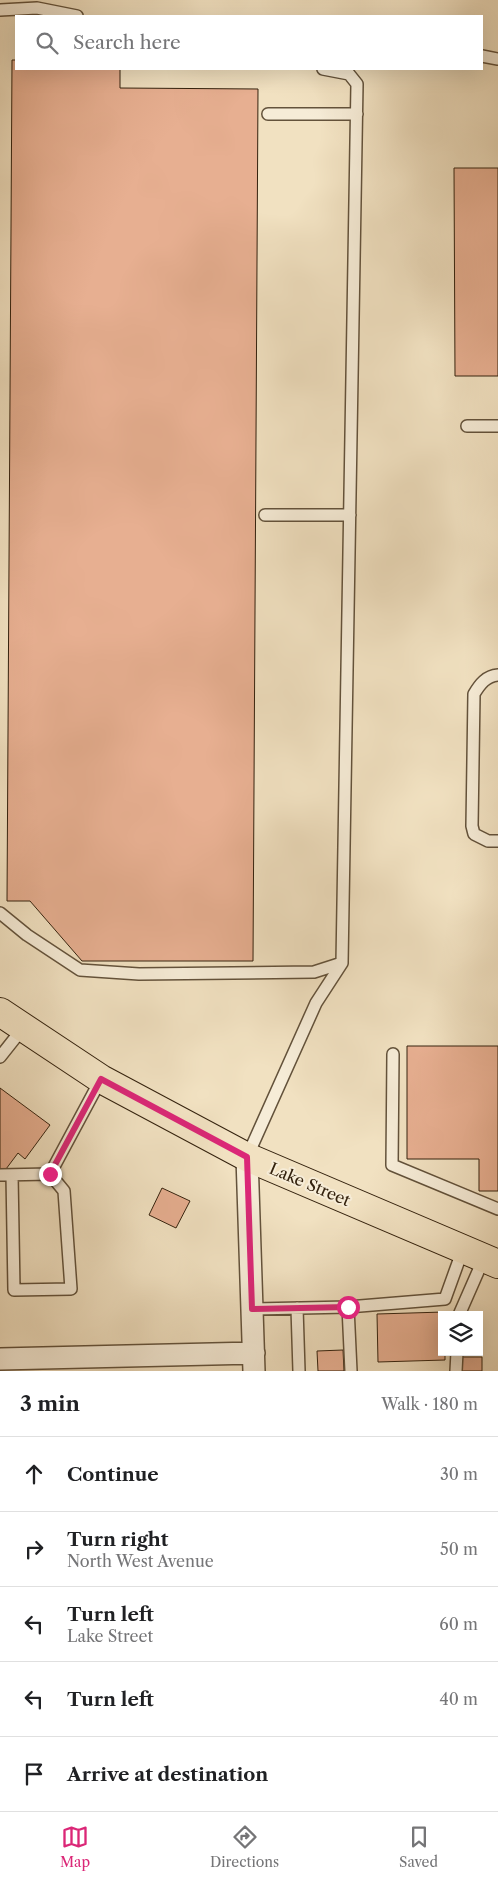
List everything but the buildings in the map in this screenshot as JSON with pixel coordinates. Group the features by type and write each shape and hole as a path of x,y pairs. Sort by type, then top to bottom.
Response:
{"main road":[{"name":"Lake Street","path":"0,1012 101,1079 247,1157 482,1257"}],"street":[{"path":"0,1359 254,1362 247,1157"}],"lane":[{"path":"0,10 37,8 72,15"},
{"path":"483,56 498,59"},
{"path":"247,1157 316,1004 342,964 357,84 349,74 328,70"},
{"path":"268,114 357,114"},
{"path":"467,426 498,426"},
{"path":"265,515 350,515"},
{"path":"498,676 493,676 482,682 474,694 472,826 474,834 488,842 498,841"},
{"path":"0,913 27,935 80,970 139,974 314,972 342,964"},
{"path":"0,1057 23,1028"},
{"path":"393,1054 392,1164 498,1209"},
{"path":"50,1174 101,1079"},
{"path":"12,1175 14,1290 70,1288 64,1191 50,1174"},
{"path":"0,1176 50,1174"},
{"path":"252,1309 348,1307 445,1299 482,1257"},
{"path":"460,1311 482,1257"},
{"path":"445,1299 457,1311"},
{"path":"348,1307 351,1371"},
{"path":"297,1308 299,1371"},
{"path":"456,1371 457,1356"}],"route":[{"path":"50,1174 101,1079 247,1157 252,1309 348,1307"}]}
